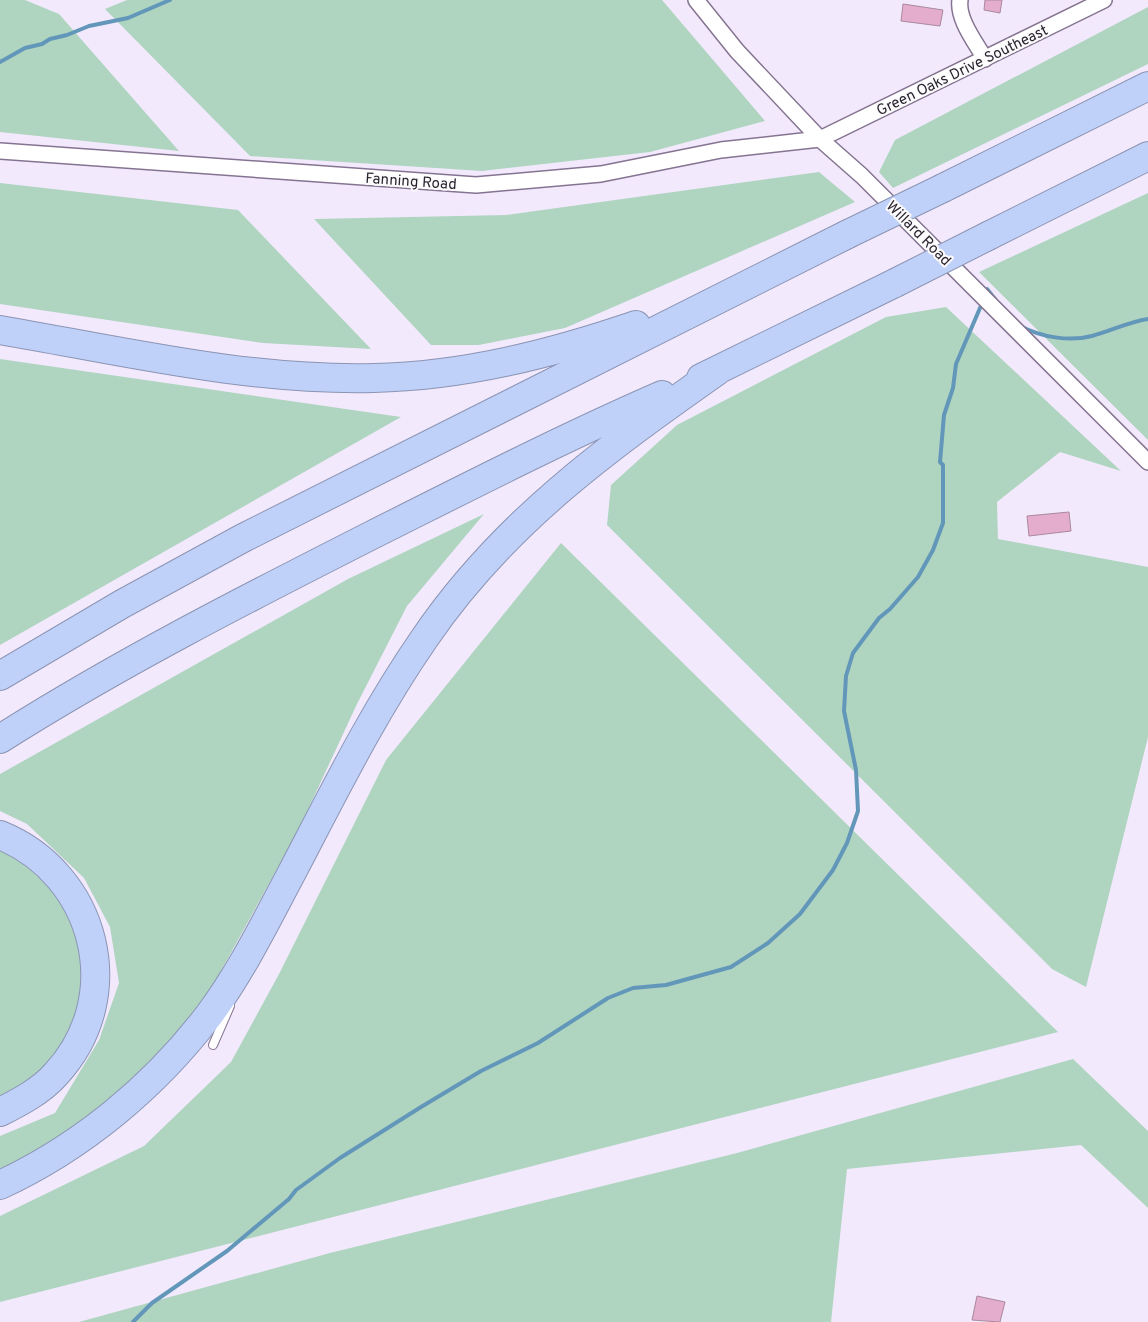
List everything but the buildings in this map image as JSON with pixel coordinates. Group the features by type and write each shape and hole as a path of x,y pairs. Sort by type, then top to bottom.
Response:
{"highway":[{"path":"0,676 122,604 243,538 765,275 1148,86"},
{"path":"0,739 152,650 273,585 576,432 717,371 1148,156"},
{"path":"0,330 233,370 306,377 374,378 430,374 490,366 547,353 657,317 765,275"},
{"path":"0,1185 49,1159 83,1137 120,1108 155,1076 209,1014 232,981 269,916 382,703 458,591 495,550 551,495 629,433 717,371"},
{"path":"0,835 33,851 54,870 70,890 81,908 90,931 95,970 87,1018 70,1057 56,1074 38,1090 0,1112"}],"street":[{"name":"Willard Road","path":"696,0 737,51 820,139 862,176 1148,462"},
{"path":"960,0 959,7 985,59"},
{"name":"Green Oaks Drive Southeast","path":"820,139 1104,0"},
{"name":"Fanning Road","path":"0,151 476,185 602,174 721,150 820,139"}],"lane":[{"path":"213,1045 269,916"}],"green space":[{"path":"0,0 25,0 59,14 179,151 0,132"},
{"path":"127,0 662,0 765,121 650,152 482,171 250,156 105,9"},
{"path":"1148,7 1148,64 893,188 879,172 895,140"},
{"path":"819,172 855,202 565,328 479,345 431,345 314,219 506,215"},
{"path":"0,183 238,210 371,349 263,343 0,304"},
{"path":"1148,193 1148,440 979,272"},
{"path":"946,307 1121,471 1060,452 997,502 998,539 1148,567 1148,737 1086,987 1052,969 607,525 611,485 677,425 886,317"},
{"path":"0,359 401,417 0,645"},
{"path":"484,514 407,606 357,704 299,829 211,989 162,1052 80,1127 0,1170 0,1136 55,1113 99,1040 119,983 110,927 84,878 27,824 0,811 0,774 348,579"},
{"path":"561,543 1058,1032 0,1302 0,1216 144,1146 231,1062 279,974 386,760"},
{"path":"0,849 16,856 64,902 82,953 79,1013 60,1056 28,1087 0,1098"},
{"path":"1073,1059 1148,1131 1148,1208 1081,1145 847,1169 831,1322 79,1322 330,1253 737,1153"}],"waterway":[{"path":"0,62 25,48 42,44 50,39 67,35 89,26 128,18 170,0"},
{"path":"987,289 995,299"},
{"path":"133,1322 152,1303 227,1251 289,1199 296,1190 340,1158 421,1107 481,1071 538,1043 608,998 633,988 666,985 731,967 768,943 800,914 833,870 847,843 858,811 856,770 844,711 846,676 853,653 879,618 890,609 918,577 933,550 943,523 943,465 940,462 944,415 953,388 956,364 983,301"},
{"path":"1020,326 1046,336 1074,339 1092,336 1148,319"}]}
